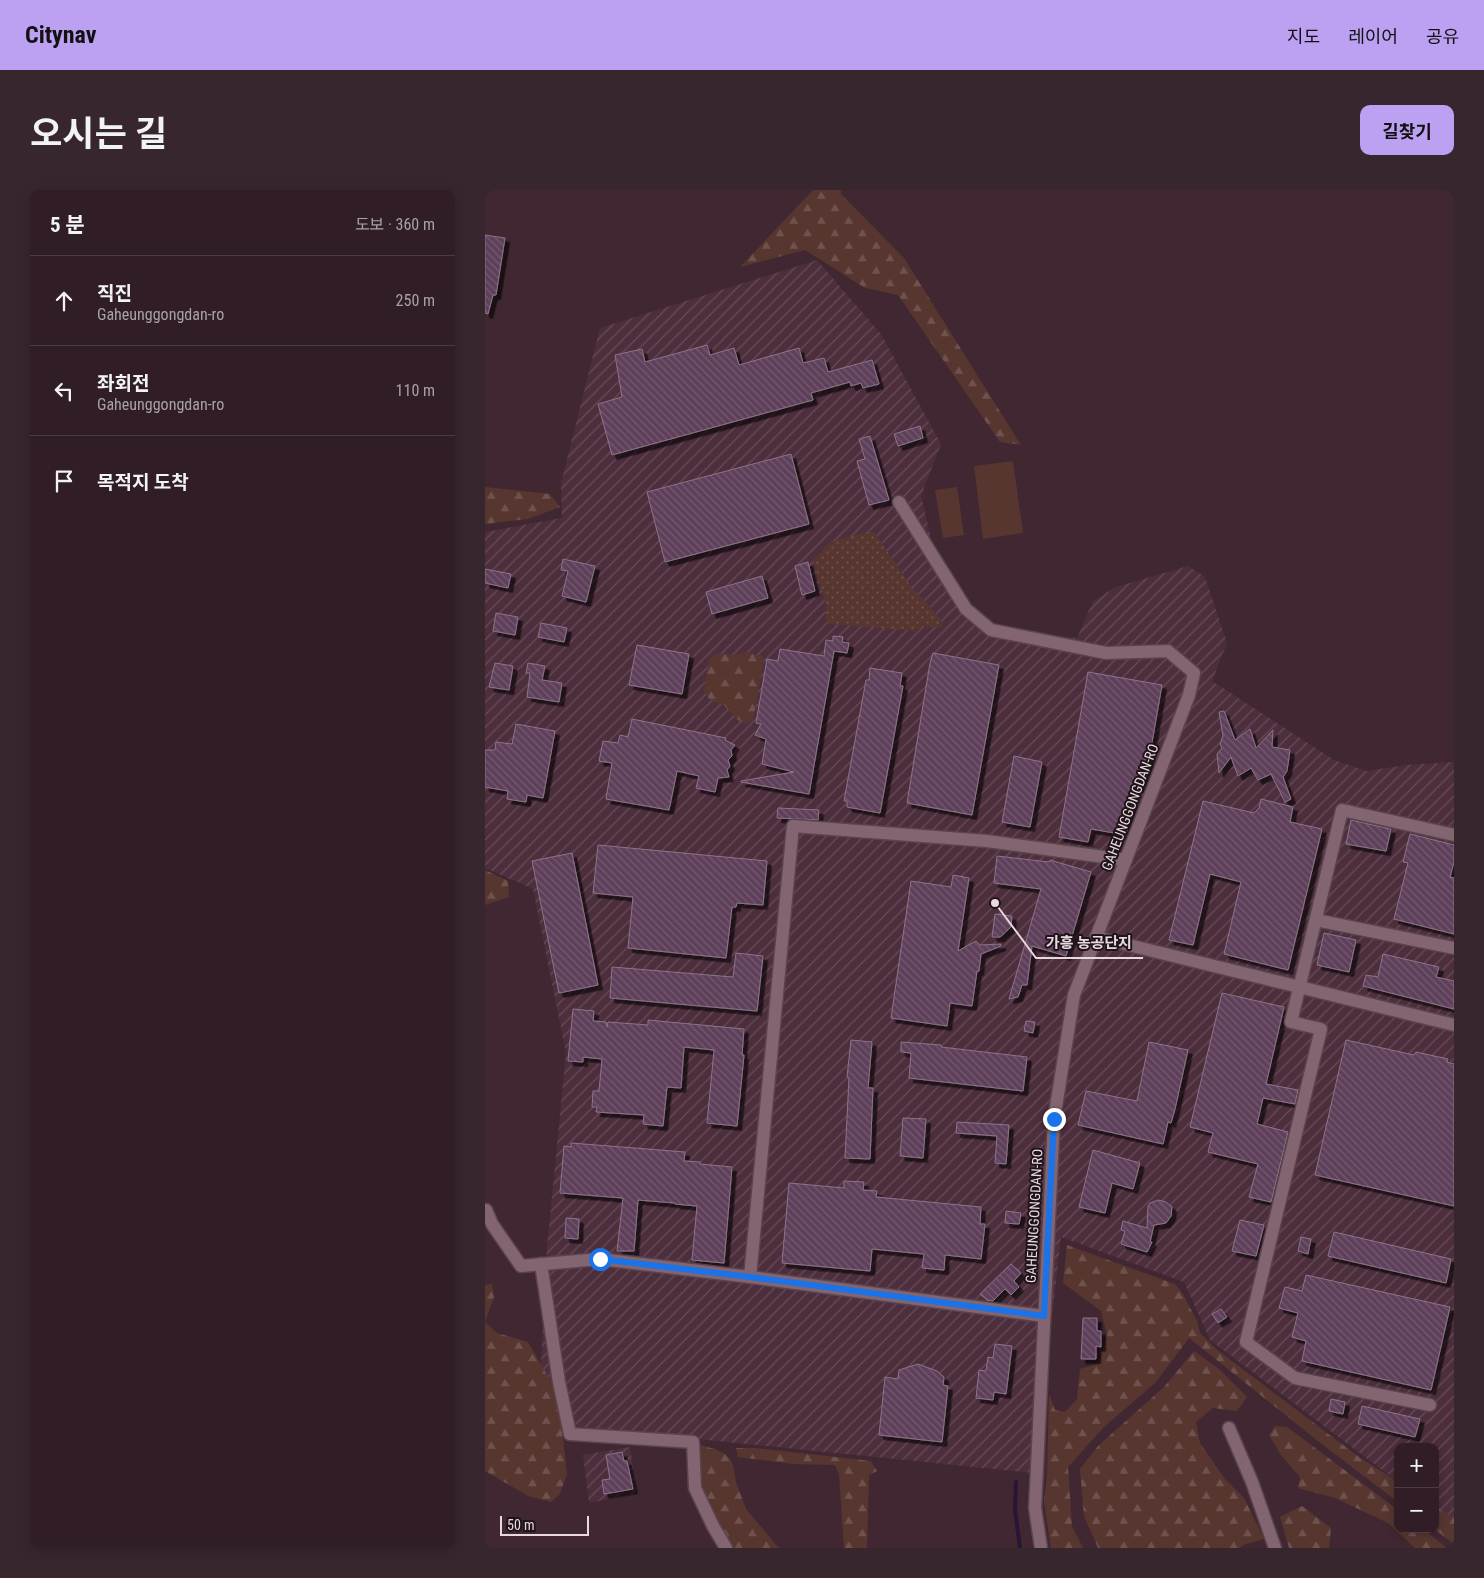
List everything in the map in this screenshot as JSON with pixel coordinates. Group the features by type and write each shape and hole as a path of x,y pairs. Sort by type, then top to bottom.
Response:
{"street":[{"name":"GAHEUNGGONGDAN-RO","path":"899,502 966,609 991,630 1106,653 1168,651 1194,673 1189,695 1074,995 1054,1119 1035,1508 1041,1548"},
{"path":"1429,1405 1295,1378 1246,1342 1321,1029 1291,1022 1342,810 1454,834"},
{"path":"750,1277 793,826 987,841 1125,860"},
{"path":"1315,920 1454,948"},
{"path":"1096,937 1454,1025"},
{"path":"486,1210 492,1224 521,1266 600,1259 1044,1316"},
{"path":"541,1264 559,1382 570,1434 693,1442 695,1488 726,1548"},
{"path":"1229,1428 1252,1482 1275,1548"}],"shaded area":[{"path":"817,260 881,334 941,444 921,496 931,538 968,605 991,630 1077,638 1093,601 1116,587 1188,566 1205,577 1227,643 1212,681 1334,760 1367,771 1405,765 1454,762 1454,1524 1439,1513 1439,1443 1394,1443 1394,1479 1210,1340 1184,1282 1061,1237 1047,1362 1043,1474 538,1423 547,1247 566,1053 533,889 485,868 485,532 562,518 561,483 600,328"},
{"path":"630,1447 637,1493 589,1503 583,1455"}],"green space":[{"path":"813,190 841,190 841,194 904,258 1021,445 1000,442 898,295 865,288 805,250 740,267"},
{"path":"1013,461 1023,533 983,539 974,466"},
{"path":"485,487 550,494 560,507 528,519 485,524"},
{"path":"957,487 964,535 943,538 935,490"},
{"path":"869,531 875,533 910,585 941,619 942,627 924,627 914,631 830,624 825,619 826,605 813,560 831,542"},
{"path":"747,652 762,656 764,660 753,720 745,724 735,718 724,705 709,699 704,690 709,659 718,653 734,655"},
{"path":"485,870 508,881 509,897 485,905"},
{"path":"1067,1245 1175,1284 1183,1294 1197,1321 1200,1333 1216,1349 1359,1457 1394,1479 1394,1499 1189,1338 1155,1383 1104,1427 1068,1467 1072,1526 1083,1548 1051,1548 1044,1501 1047,1477 1049,1394 1055,1410 1065,1412 1077,1399 1080,1369 1100,1363 1107,1335 1101,1311 1063,1283"},
{"path":"492,1284 494,1297 485,1322 485,1285"},
{"path":"485,1322 497,1333 528,1342 554,1387 562,1430 567,1474 560,1494 551,1502 528,1496 485,1471"},
{"path":"1194,1351 1219,1369 1247,1397 1237,1411 1213,1408 1196,1422 1200,1443 1225,1479 1244,1498 1264,1539 1243,1545 1240,1548 1098,1548 1084,1516 1080,1469 1098,1446 1164,1387"},
{"path":"1275,1426 1287,1427 1394,1507 1394,1529 1388,1523 1335,1498 1298,1488 1300,1477 1281,1455 1269,1435"},
{"path":"700,1445 715,1449 730,1459 746,1509 779,1548 733,1548 724,1539 696,1476"},
{"path":"736,1448 755,1448 871,1461 877,1471 869,1475 867,1548 844,1548 839,1474 835,1465 793,1464 738,1457"},
{"path":"1302,1506 1331,1528 1329,1548 1289,1548 1280,1517"},
{"path":"1439,1509 1454,1518 1454,1544 1439,1533"},
{"path":"1399,1533 1428,1533 1447,1548 1415,1548"}],"building":[{"path":"485,235 505,238 496,295 493,295 488,314 485,313"},
{"path":"707,345 710,355 734,348 739,365 799,348 803,363 824,358 828,372 872,360 879,384 863,388 861,383 851,386 850,382 811,393 813,400 612,455 598,404 622,397 615,355 642,349 645,362"},
{"path":"920,426 923,438 898,446 894,434"},
{"path":"870,436 889,500 869,505 857,461 865,459 859,439"},
{"path":"791,454 809,524 665,562 647,492"},
{"path":"563,559 595,566 586,602 562,596 568,571 561,570"},
{"path":"808,562 815,591 802,595 795,566"},
{"path":"485,569 511,574 508,588 485,583"},
{"path":"762,576 768,598 712,614 706,592"},
{"path":"496,613 518,617 515,635 493,631"},
{"path":"541,623 567,628 564,642 538,637"},
{"path":"833,636 843,637 842,642 849,643 847,653 834,651 809,794 741,782 794,772 762,764 766,739 755,735 761,724 756,723 767,659 778,661 780,649 824,656 826,640 833,641"},
{"path":"637,645 689,654 682,694 629,685"},
{"path":"933,653 999,665 972,815 907,803"},
{"path":"495,663 513,666 509,690 489,687"},
{"path":"528,663 545,666 542,680 562,683 559,702 527,697 530,673 526,673"},
{"path":"870,668 902,673 900,686 903,686 880,813 847,807 847,801 844,801 866,680 869,680"},
{"path":"1088,672 1162,685 1144,788 1135,788 1126,835 1091,829 1088,842 1059,837"},
{"path":"1224,711 1235,740 1250,729 1256,748 1273,730 1272,747 1290,750 1287,771 1283,777 1291,799 1285,802 1271,774 1258,780 1251,768 1238,776 1231,757 1219,773 1217,754 1222,748 1220,744 1223,736 1219,712"},
{"path":"632,719 726,738 725,740 735,745 731,750 732,756 728,760 730,766 727,770 729,777 718,778 715,792 696,788 699,776 677,771 669,810 606,799 612,763 599,761 603,741 618,743 620,735 628,737"},
{"path":"516,724 555,731 543,798 527,795 526,802 507,799 508,791 485,787 485,750 495,750 496,742 512,744"},
{"path":"1014,756 1042,762 1030,827 1002,822"},
{"path":"1261,799 1293,807 1290,822 1322,829 1288,970 1224,954 1241,882 1210,874 1193,945 1169,940 1203,801 1254,813 1259,808"},
{"path":"778,808 819,810 818,820 777,818"},
{"path":"1351,820 1391,829 1386,851 1346,844"},
{"path":"1410,834 1454,845 1454,862 1450,877 1454,878 1454,934 1394,919 1408,863 1403,862"},
{"path":"598,845 767,861 763,905 737,903 736,907 732,907 726,958 628,948 633,897 593,893"},
{"path":"572,853 598,985 559,993 532,861"},
{"path":"997,856 1049,862 1050,860 1091,872 1066,956 1032,946 1027,985 1022,985 1018,997 1009,999 1041,889 994,883"},
{"path":"953,875 969,878 958,951 976,941 980,945 1001,944 1001,946 981,954 972,1006 950,1003 947,1026 891,1018 911,881 951,887"},
{"path":"995,914 1012,916 1011,927 1000,937 992,937"},
{"path":"1324,933 1356,940 1349,972 1317,965"},
{"path":"736,953 763,956 757,1011 610,998 612,967 733,977"},
{"path":"1383,954 1439,967 1436,977 1454,981 1454,1009 1363,986 1366,975 1378,977"},
{"path":"1222,993 1284,1007 1266,1084 1298,1090 1295,1104 1263,1098 1257,1124 1288,1132 1271,1202 1249,1197 1258,1164 1208,1152 1213,1133 1190,1127"},
{"path":"573,1009 594,1011 593,1021 606,1022 607,1027 608,1022 648,1025 648,1020 744,1029 742,1055 744,1055 737,1126 707,1123 714,1050 684,1047 681,1088 667,1087 663,1126 643,1124 644,1115 596,1112 597,1107 592,1107 593,1091 599,1091 602,1059 583,1057 583,1062 568,1061"},
{"path":"1026,1021 1035,1022 1033,1033 1024,1031"},
{"path":"851,1040 872,1042 868,1088 873,1088 870,1159 845,1158 849,1078 847,1077"},
{"path":"1346,1040 1414,1055 1416,1052 1448,1059 1447,1062 1454,1064 1454,1206 1315,1175"},
{"path":"901,1042 941,1045 941,1047 1027,1057 1023,1091 909,1078 911,1053 901,1052"},
{"path":"1149,1042 1188,1050 1175,1109 1171,1123 1168,1122 1163,1144 1078,1125 1086,1091 1137,1101"},
{"path":"903,1118 926,1119 923,1158 900,1156"},
{"path":"957,1122 1009,1125 1006,1164 995,1163 997,1136 956,1133"},
{"path":"571,1143 685,1152 684,1161 732,1167 724,1263 692,1260 697,1206 675,1203 638,1200 634,1251 617,1251 623,1198 560,1193 564,1146 571,1147"},
{"path":"1093,1150 1140,1163 1133,1189 1112,1183 1105,1213 1079,1207"},
{"path":"844,1181 864,1182 863,1190 877,1191 876,1197 981,1207 980,1224 985,1224 981,1259 945,1255 944,1270 922,1268 924,1254 872,1249 870,1271 782,1263 789,1183 844,1188"},
{"path":"1158,1200 1166,1202 1172,1207 1171,1216 1166,1223 1154,1225 1150,1242 1152,1242 1147,1252 1121,1244 1125,1231 1121,1230 1123,1221 1147,1228 1148,1206 1150,1203"},
{"path":"1006,1211 1021,1213 1019,1224 1005,1223"},
{"path":"566,1218 579,1219 578,1239 565,1238"},
{"path":"1240,1220 1264,1225 1256,1256 1232,1251"},
{"path":"1334,1232 1451,1259 1446,1283 1328,1256"},
{"path":"1301,1237 1311,1239 1308,1254 1298,1251"},
{"path":"1011,1264 1021,1273 1014,1281 1019,1287 1011,1295 1005,1289 993,1301 987,1300 980,1294"},
{"path":"1306,1275 1450,1307 1431,1390 1302,1361 1306,1341 1292,1337 1298,1313 1279,1308 1285,1287 1302,1291"},
{"path":"1221,1309 1227,1317 1218,1323 1212,1314"},
{"path":"1083,1318 1097,1318 1097,1331 1101,1331 1101,1347 1096,1346 1096,1359 1081,1359"},
{"path":"995,1344 1012,1346 1006,1394 994,1392 993,1400 976,1398 979,1370 986,1371 988,1357 993,1358"},
{"path":"918,1364 937,1371 944,1377 943,1385 948,1386 942,1442 879,1435 885,1377 898,1379 899,1370"},
{"path":"1331,1399 1345,1402 1343,1414 1329,1411"},
{"path":"1362,1406 1420,1419 1415,1437 1358,1424"},
{"path":"622,1452 624,1461 627,1461 633,1489 604,1494 602,1480 610,1479 606,1455"}],"waterway":[{"path":"1016,1482 1015,1510 1020,1548"}],"place":[{"name":"가흥 농공단지","path":"995,903"}],"route":[{"path":"600,1259 1044,1316 1054,1119"}]}
